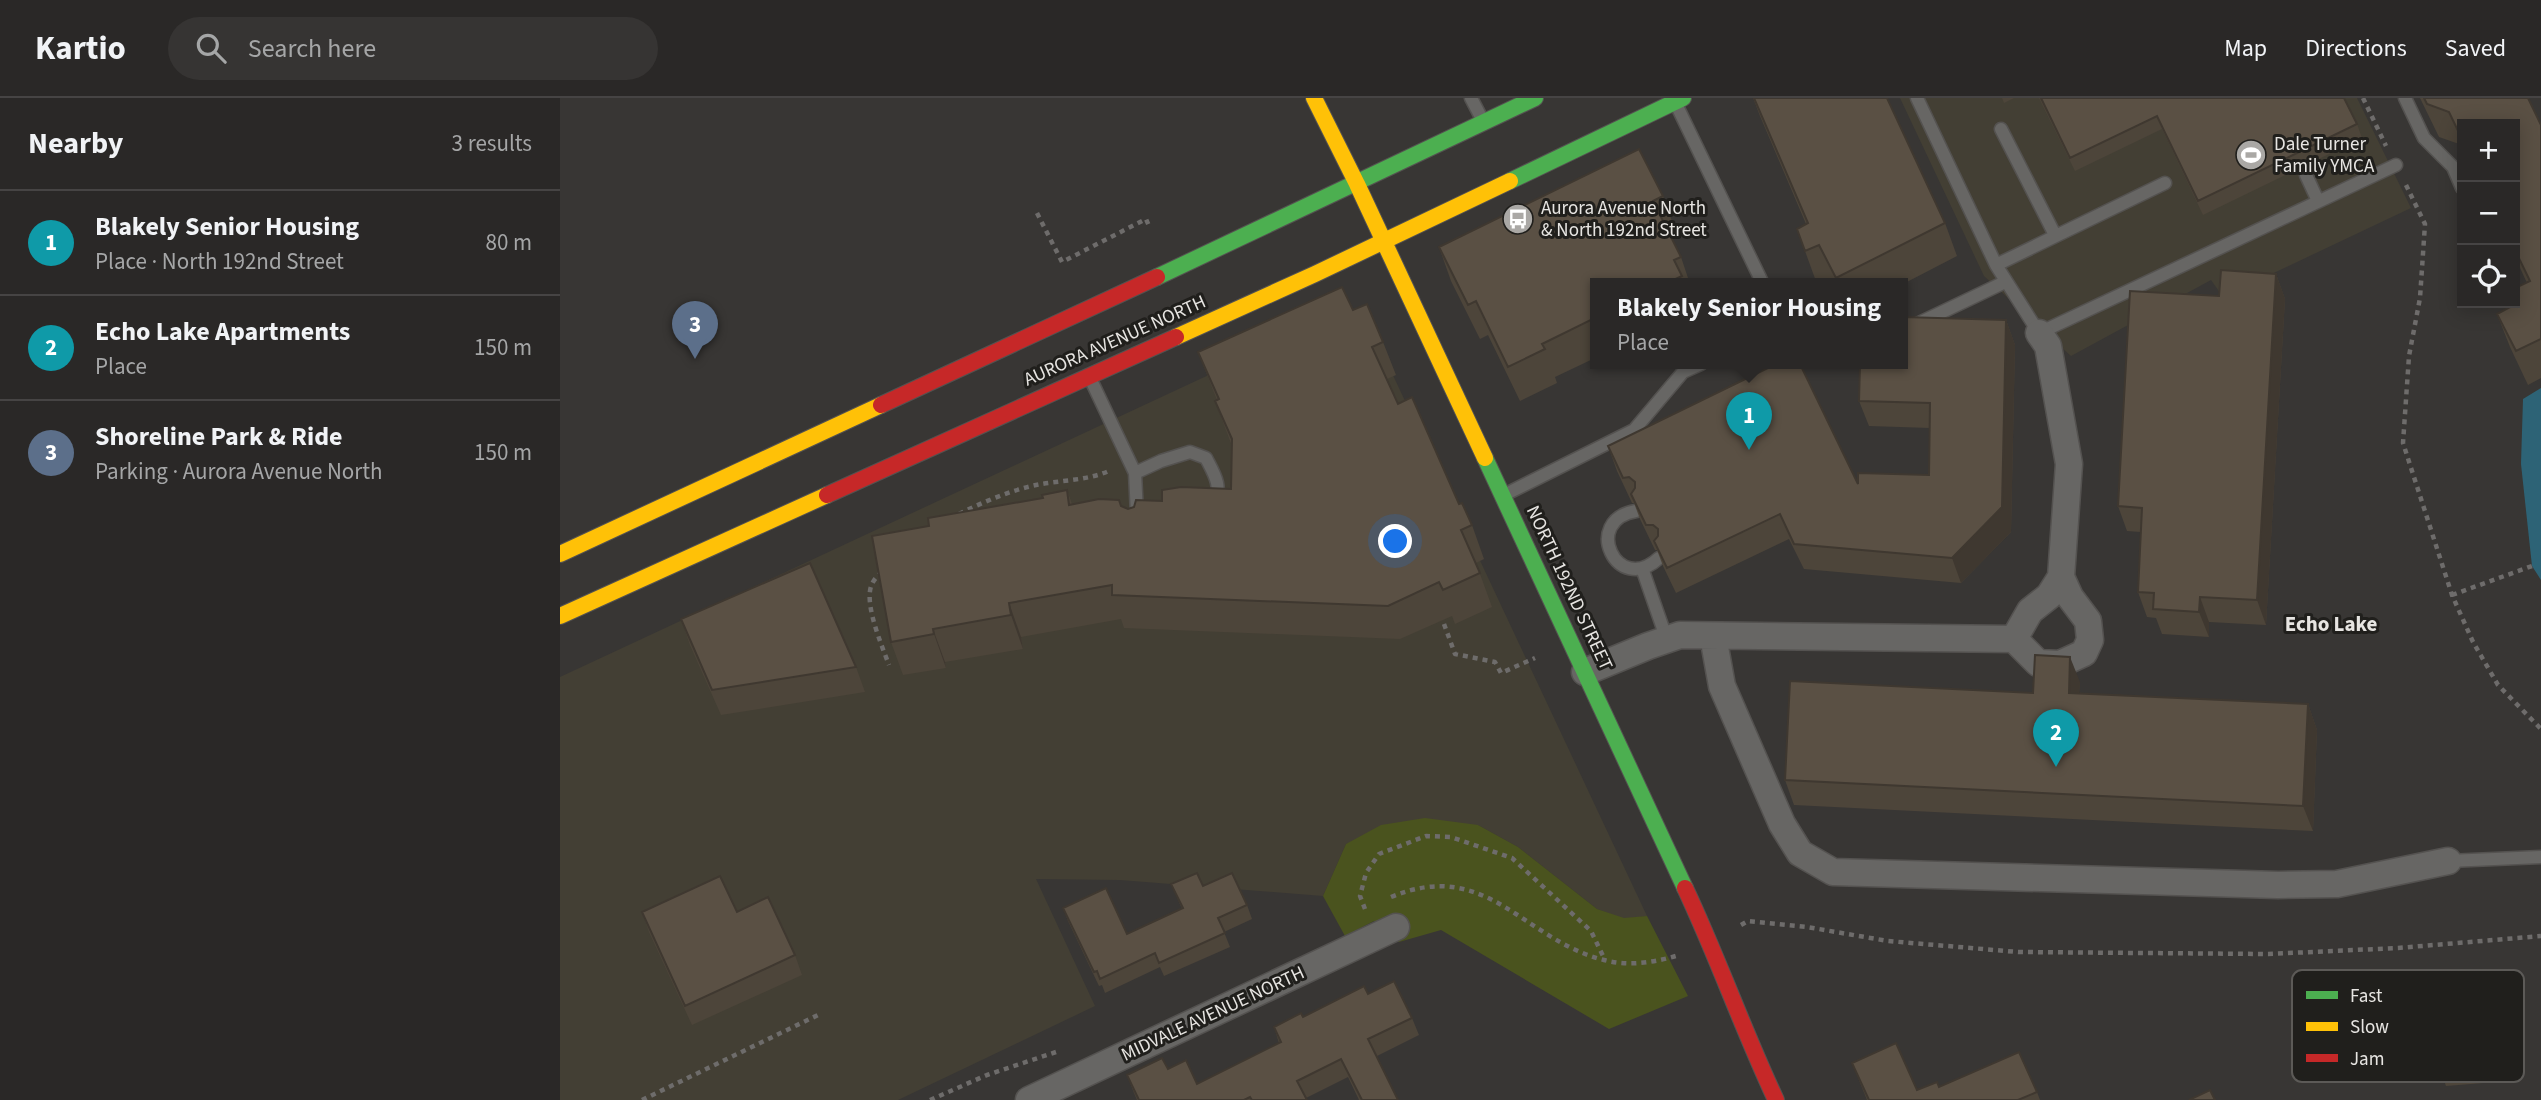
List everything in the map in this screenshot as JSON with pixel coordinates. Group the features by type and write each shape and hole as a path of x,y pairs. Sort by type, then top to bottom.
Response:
{"main road":[{"name":"NORTH 192ND STREET","path":"1314,98 1357,184 1710,941 1754,1053 1776,1100"},
{"name":"AURORA AVENUE NORTH","path":"560,555 1357,184 1535,98"},
{"name":"AURORA AVENUE NORTH","path":"560,616 1384,242 1679,100"}],"street":[{"path":"2014,639 2030,611 2049,596 2061,577 2069,464 2049,346 2039,333"},
{"path":"1585,672 1680,635 2014,639 2038,663 2060,664 2084,653 2090,640 2088,621 2070,597 2061,577"},
{"path":"1713,636 1722,686 1782,824 1800,853 1833,872 2290,885 2337,884 2448,861"},
{"name":"MIDVALE AVENUE NORTH","path":"1029,1100 1396,927"}],"lane":[{"path":"1471,98 1484,123"},
{"path":"1917,98 1996,265 2039,333 2396,165"},
{"path":"2405,98 2424,138 2453,167 2459,182"},
{"path":"1679,100 1760,278"},
{"path":"2001,129 2055,235"},
{"path":"2306,175 2318,201"},
{"path":"1996,265 2165,183"},
{"path":"1910,327 2005,282"},
{"path":"1503,495 1634,430 1683,372 1690,369"},
{"path":"1089,376 1132,467 1138,519 1152,515"},
{"path":"1132,467 1190,452 1206,458 1218,480 1217,497 1210,506 1201,509"},
{"path":"1636,510 1613,522 1607,541 1615,559 1632,569 1651,565 1659,558"},
{"path":"1642,568 1667,640"},
{"path":"2448,861 2541,858"}],"path":[{"path":"2363,98 2425,224 2420,298 2409,356 2403,443 2452,595 2473,642 2498,685 2541,729"},
{"path":"1037,214 1062,262 1146,219 1149,226"},
{"path":"952,518 1004,495 1035,485 1132,467"},
{"path":"889,665 869,598 871,586 890,563"},
{"path":"2452,595 2532,566"},
{"path":"1444,624 1455,654 1495,662 1501,673 1535,658"},
{"path":"1367,942 1364,928 1365,907 1360,896 1366,873 1379,854 1426,836 1451,837 1512,858 1591,931 1606,961"},
{"path":"1474,891 1502,904 1569,947 1606,961 1649,963 1681,955"},
{"path":"1735,928 1748,921 1807,927 1888,941 2032,953 2268,954 2398,948 2541,936"},
{"path":"642,1100 818,1015"}],"shaded area":[{"path":"1900,98 2357,98 2411,208 2223,297 2211,280 2071,356 1984,276"},
{"path":"1331,318 1375,337 1647,916 1624,919 1597,909 1518,847 1478,825 1346,844 1323,896 1120,880 1036,879 1095,1006 898,1100 560,1100 560,677"}],"green space":[{"path":"1425,818 1478,825 1518,847 1597,909 1624,918 1647,916 1688,996 1609,1029 1441,930 1399,942 1374,921 1345,936 1323,896 1346,844 1381,825"}],"water":[{"path":"2541,388 2541,580 2532,566 2521,464 2523,399"}],"building":[{"path":"1754,98 1887,98 1945,223 1836,278 1819,245 1805,251 1797,229 1808,223"},
{"name":"Dale Turner Family YMCA","path":"2041,98 2344,98 2357,124 2198,201 2157,116 2070,158"},
{"path":"2424,98 2528,98 2541,125 2541,339 2516,351 2497,314 2508,308 2520,308 2520,286 2530,281 2520,260 2520,119 2457,119 2457,129 2449,112 2427,104"},
{"path":"1639,149 1663,196 1653,201 1681,257 1674,260 1682,276 1590,278 1590,320 1542,344 1545,349 1508,367 1476,301 1468,305 1439,247"},
{"path":"2221,270 2276,274 2257,600 2200,597 2199,612 2153,609 2154,593 2138,592 2142,508 2118,506 2130,291 2219,296"},
{"path":"1342,287 1353,310 1367,304 1383,342 1372,347 1398,404 1412,397 1459,504 1462,503 1472,525 1461,530 1480,573 1443,590 1439,582 1388,606 1112,595 1112,585 1009,603 1011,615 933,629 934,634 891,642 872,536 929,526 928,518 1043,498 1042,495 1067,490 1069,505 1099,499 1119,500 1121,506 1128,509 1134,507 1136,500 1162,501 1162,490 1181,487 1231,489 1232,439 1215,401 1219,399 1198,352"},
{"path":"1908,317 2006,320 2002,507 1952,558 1794,544 1780,514 1667,568 1654,541 1658,536 1658,529 1653,525 1646,525 1631,494 1635,482 1629,477 1623,478 1608,446 1766,369 1802,369 1858,484 1858,473 1929,475 1930,403 1859,401 1860,369 1908,369"},
{"path":"810,563 856,667 712,690 681,619"},
{"path":"2035,655 2070,657 2069,693 2308,704 2303,806 1785,780 1790,681 2033,693"},
{"path":"1197,873 1203,886 1232,873 1247,905 1218,918 1225,933 1159,963 1155,953 1100,979 1063,908 1106,888 1127,934 1183,908 1171,884"},
{"path":"720,876 737,912 768,897 795,955 685,1006 642,912"},
{"path":"1394,981 1412,1018 1368,1039 1398,1100 1362,1100 1341,1059 1297,1081 1307,1100 1252,1100 1250,1097 1244,1100 1139,1100 1127,1075 1162,1058 1168,1069 1186,1060 1197,1084 1281,1042 1274,1027 1301,1013 1303,1017 1364,986 1368,994"},
{"path":"1896,1043 1917,1090 1937,1082 1939,1087 2019,1052 2037,1092 2018,1100 1869,1100 1852,1063"},
{"path":"2210,1090 2215,1100 2189,1100"}],"traffic: fast":[{"path":"1157,277 1535,98"},
{"path":"1510,181 1683,98"},
{"path":"1485,458 1685,888"}],"traffic: slow":[{"path":"1314,98 1485,458"},
{"path":"1176,337 1510,181"},
{"path":"560,554 881,405"},
{"path":"560,616 827,495"}],"traffic: jam":[{"path":"881,405 1157,277"},
{"path":"827,495 1176,337"},
{"path":"1685,888 1776,1100"}],"place":[{"name":"Dale Turner Family YMCA","path":"2251,155"},
{"name":"Aurora Avenue North & North 192nd Street","path":"1518,219"},
{"name":"Shoreline Park & Ride","path":"695,359"},
{"name":"Blakely Senior Housing","path":"1749,450"},
{"name":"Echo Lake Apartments","path":"2056,767"}],"district":[{"name":"Echo Lake","path":"2331,624"}]}
